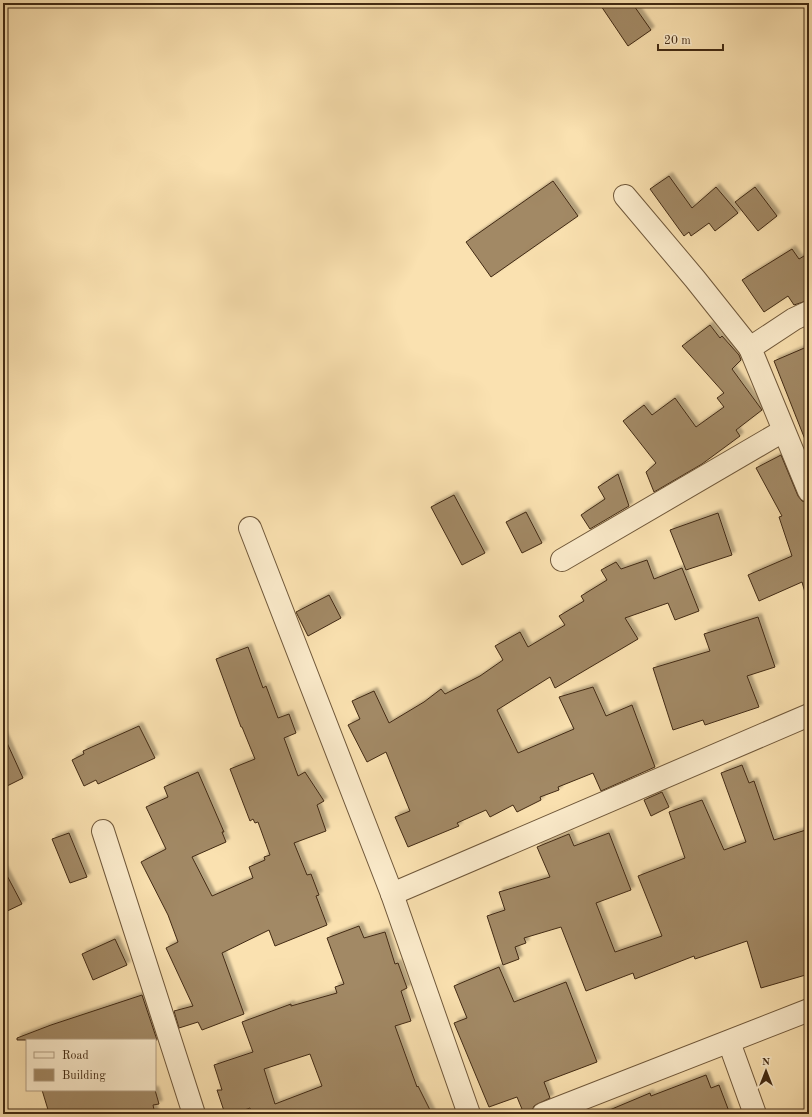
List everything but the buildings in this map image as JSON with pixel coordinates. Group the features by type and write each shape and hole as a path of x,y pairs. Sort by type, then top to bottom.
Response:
{"street":[{"path":"625,196 695,279 750,348 809,491"},
{"path":"750,348 794,319 809,312"},
{"path":"562,560 783,431"},
{"path":"250,528 392,894 469,1114"},
{"path":"392,894 809,715"},
{"path":"103,831 194,1114"},
{"path":"543,1114 809,1010"},
{"path":"729,1042 755,1114"}]}
